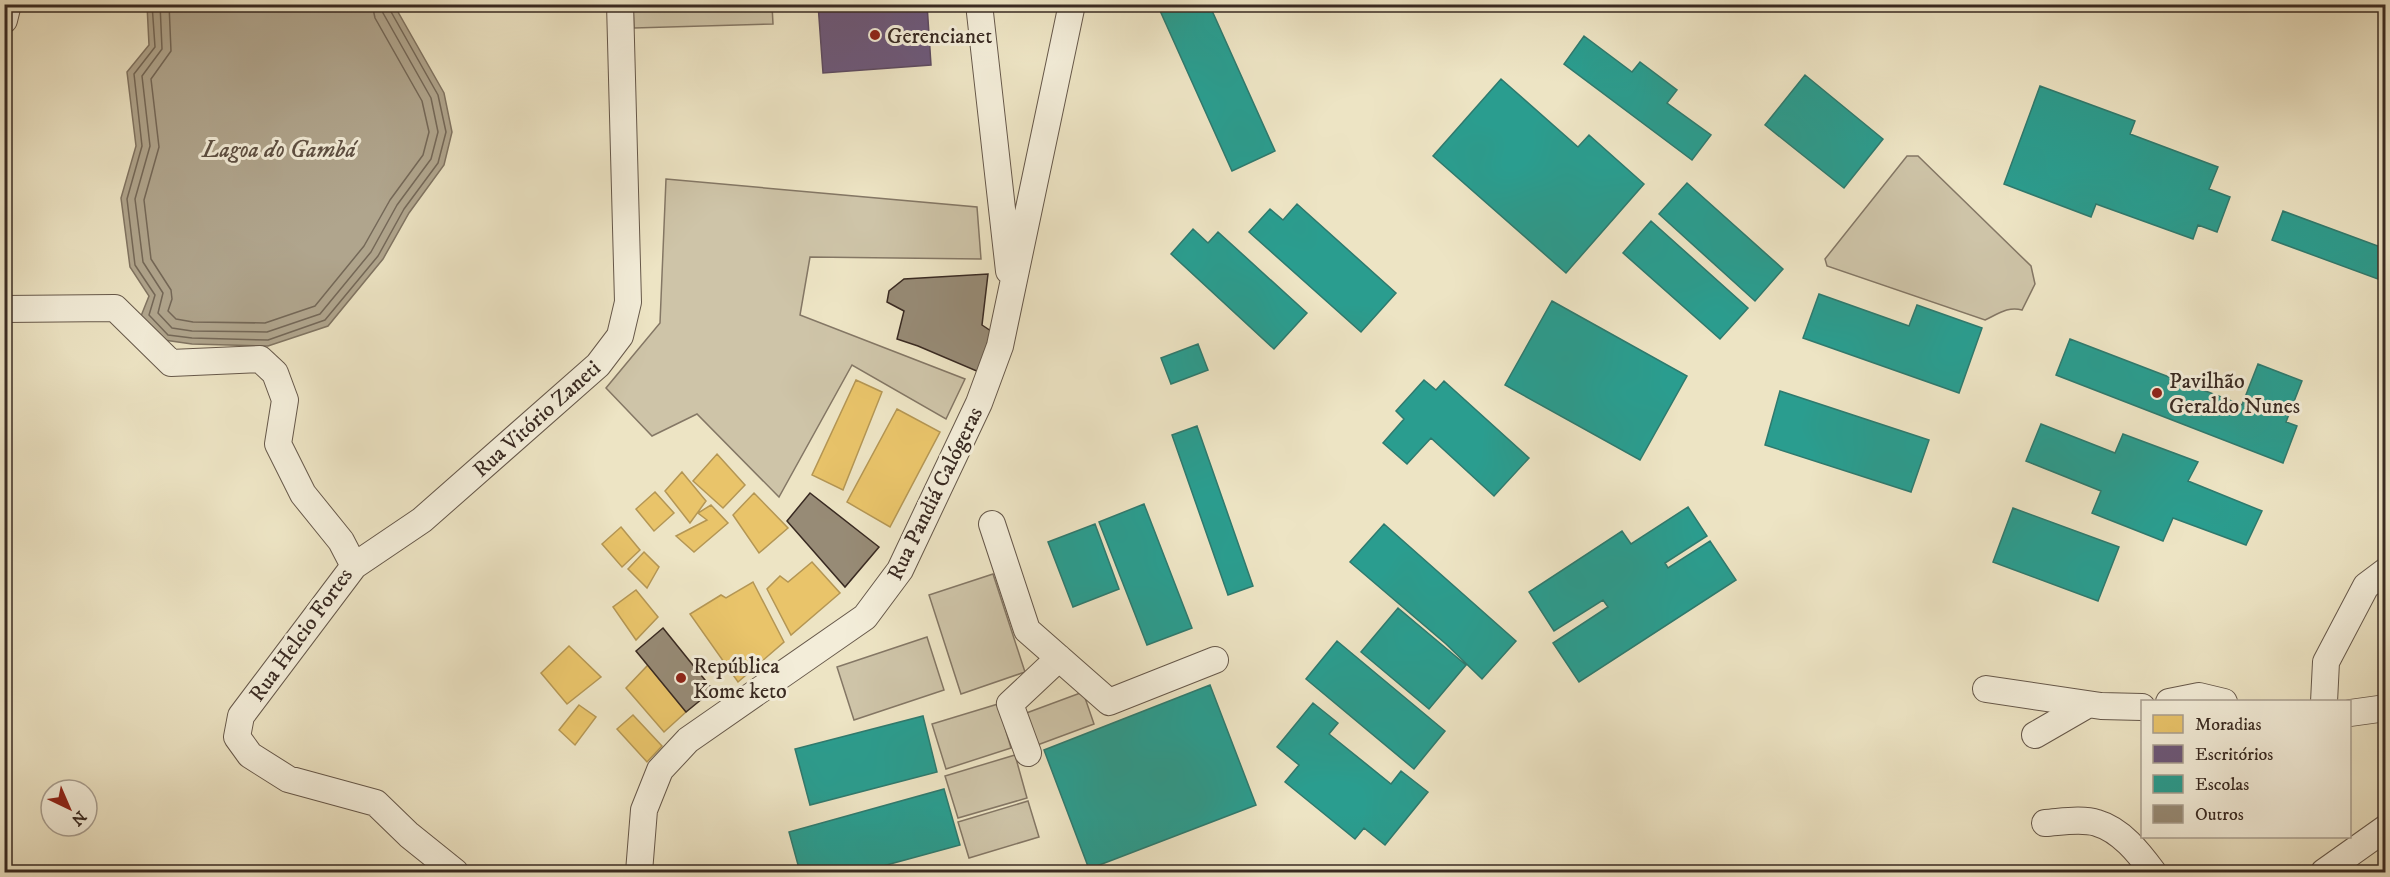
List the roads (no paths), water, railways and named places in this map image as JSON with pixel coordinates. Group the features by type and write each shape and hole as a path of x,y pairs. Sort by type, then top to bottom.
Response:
{"street":[{"path":"4,20 8,4"},
{"name":"Rua Vitório Zaneti","path":"354,566 431,512 598,365 620,336 628,302 620,4"},
{"path":"979,4 1012,292"},
{"name":"Rua Pandiá Calógeras","path":"639,873 644,810 660,770 688,740 865,617 900,570 979,403 1000,346 1072,4"},
{"name":"Rua Helcio Fortes","path":"4,309 115,308 171,363 260,359 275,373 285,400 278,444 303,494 341,541 354,566 241,716 237,737 250,755 288,779 376,803 409,835 455,873"},
{"path":"992,524 1027,630 1109,702 1215,660"},
{"path":"2324,700 2326,662 2366,586 2385,571"},
{"path":"1028,753 1010,704 1059,658"},
{"path":"1986,689 2087,705 2141,707"},
{"path":"2179,700 2199,696 2216,700"},
{"path":"2035,735 2087,705"},
{"path":"2351,713 2385,708"},
{"path":"2046,823 2090,821 2104,826 2139,853 2153,873"},
{"path":"2324,873 2385,828"}],"water":[{"name":"Lagoa do Gambá","path":"147,5 394,5 444,93 452,132 444,165 409,213 383,259 328,326 268,346 192,344 164,340 141,316 149,296 130,267 121,198 136,146 127,72 149,45"}],"place":[{"name":"Gerencianet","path":"875,35"},
{"name":"Pavilhão Geraldo Nunes","path":"2157,393"},
{"name":"República Kome keto","path":"681,678"}]}
